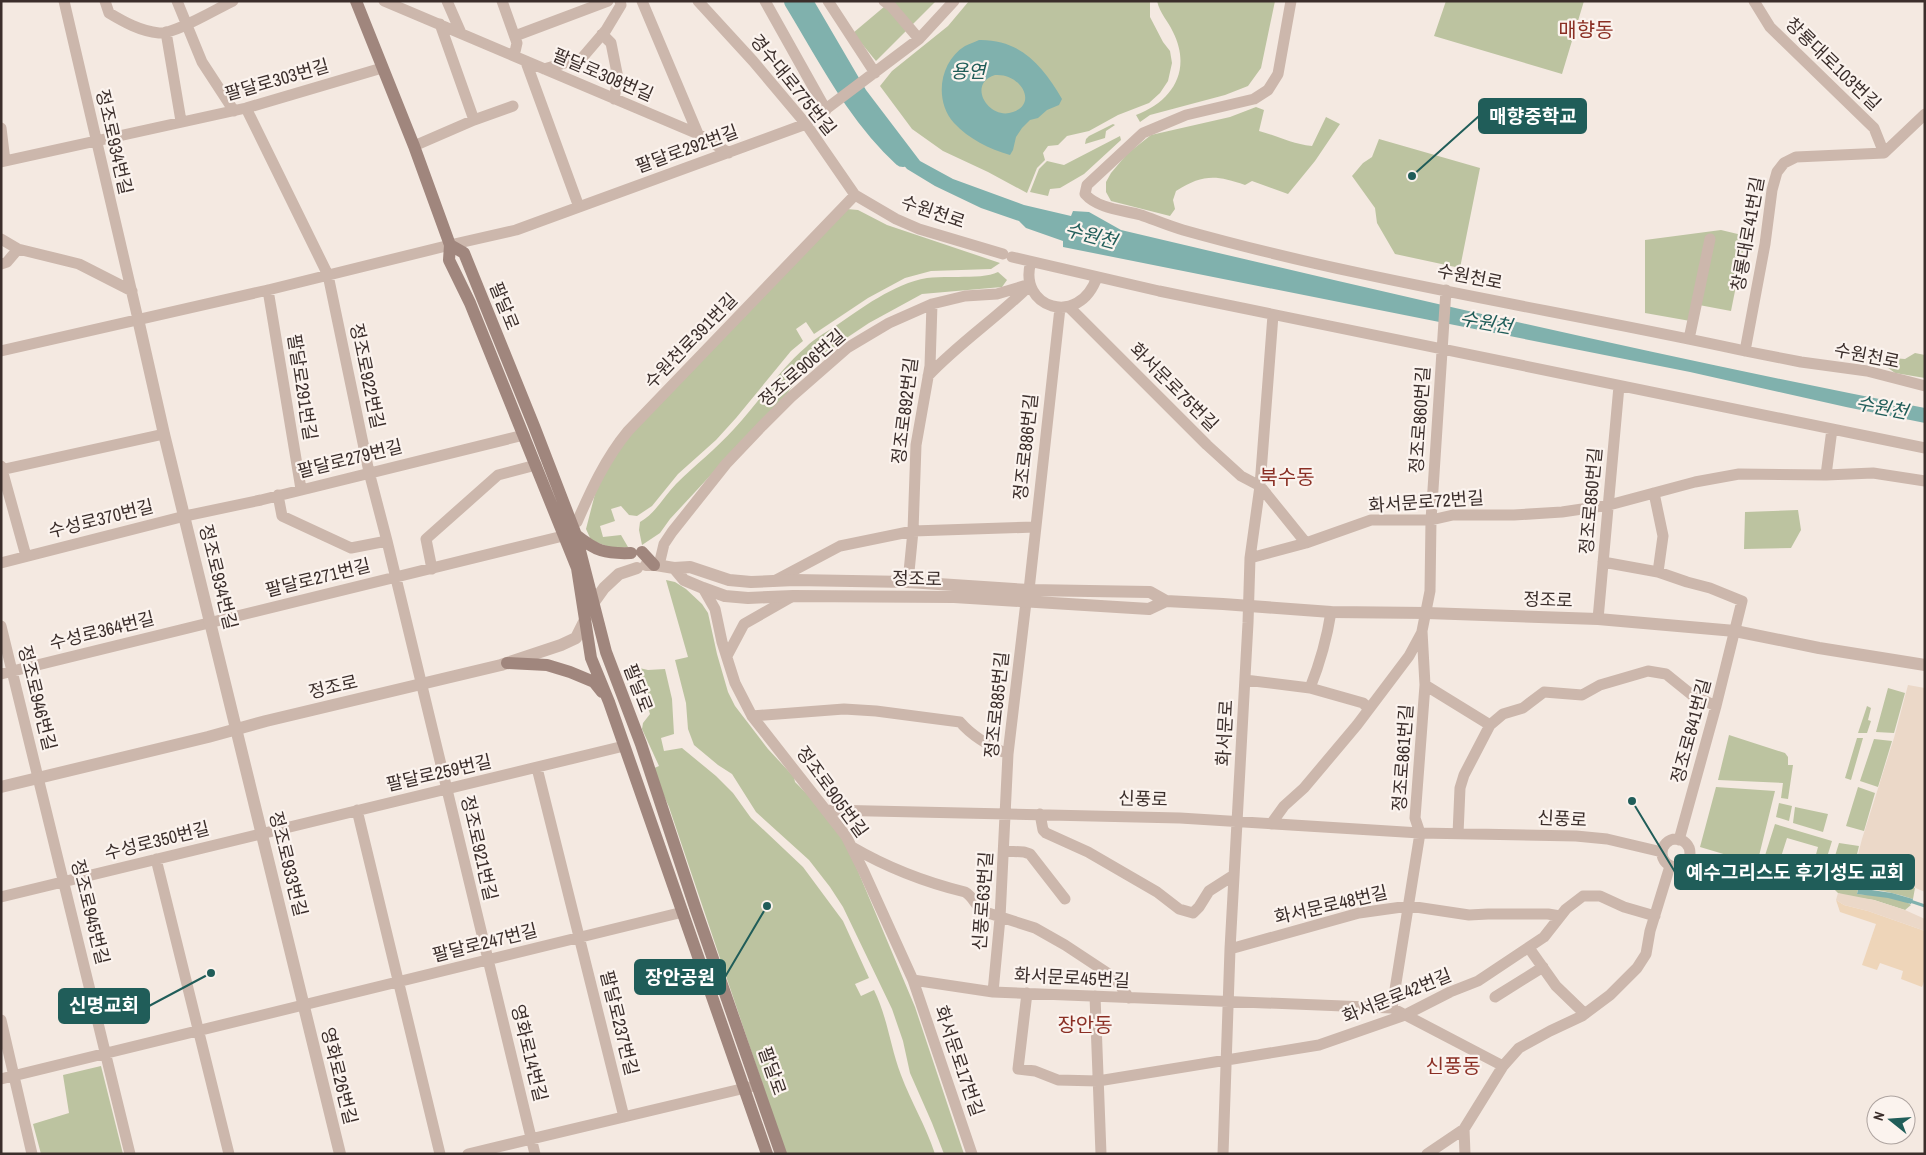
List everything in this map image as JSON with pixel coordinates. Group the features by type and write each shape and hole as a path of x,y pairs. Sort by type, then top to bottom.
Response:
{"main road":[{"name":"팔달로","path":"356,1 414,146 450,245 449,260 470,303 536,465 570,532 591,658 609,702 766,1154"},
{"name":"팔달로","path":"450,245 464,253 570,532 594,602 606,652 641,744 696,910 781,1154"},
{"path":"570,532 594,549 608,553 636,553 649,566"},
{"path":"507,663 547,666 570,672 594,682 609,702"}],"street":[{"name":"정조로934번길","path":"64,1 164,434 238,729"},
{"path":"105,1 108,13 135,27 160,33 186,24 233,1"},
{"path":"176,1 202,62 234,111"},
{"name":"팔달로308번길","path":"384,1 698,134 728,152"},
{"path":"447,1 461,34"},
{"path":"502,1 517,43 514,56"},
{"path":"515,36 576,7 608,1"},
{"path":"544,69 582,58 602,34 620,5 620,1"},
{"path":"642,1 698,134"},
{"name":"경수대로775번길","path":"698,1 753,61 806,124 855,195"},
{"path":"765,1 828,108"},
{"path":"828,1 871,75"},
{"path":"884,1 891,6 919,39"},
{"name":"팔달로292번길","path":"450,245 516,230 806,124 919,39 954,1"},
{"name":"수원천로","path":"1290,1 1278,74 1268,90 1254,99 1186,115 1143,133 1131,142 1087,185 1085,189 1089,198 1106,206 1182,230 1296,259 1445,292 1801,362 1867,371 1925,386"},
{"name":"창룡대로103번길","path":"1754,1 1770,27 1874,128 1884,154"},
{"path":"440,24 474,120"},
{"path":"166,32 182,121"},
{"path":"602,34 611,43 618,78 614,99"},
{"path":"526,62 579,207"},
{"name":"팔달로303번길","path":"3,161 234,111 382,68"},
{"path":"414,146 474,120 513,106"},
{"path":"246,108 328,275"},
{"path":"1884,154 1925,114"},
{"path":"1,128 3,161"},
{"name":"창룡대로41번길","path":"1745,351 1765,244 1769,205 1777,172 1784,163 1796,157 1884,154"},
{"name":"수원천로","path":"855,195 896,219 919,228 1031,262 1272,315 1442,343 1619,386 1925,448"},
{"name":"수원천로391번길","path":"570,532 577,522 603,466 616,445 855,195"},
{"path":"1,239 18,249 79,264 132,290"},
{"path":"1689,339 1710,239"},
{"path":"1,351 268,290 450,245"},
{"path":"1,264 7,262 18,249"},
{"path":"928,376 944,359 1008,307 1030,284 1028,278 1031,262"},
{"name":"정조로922번길","path":"328,275 369,472 422,684"},
{"path":"1064,307 1080,301 1092,290 1097,277"},
{"name":"정조로906번길","path":"649,566 672,532 726,464 791,397 847,348 889,323 932,304 965,296 997,294 1030,284"},
{"name":"화서문로75번길","path":"1030,284 1037,297 1064,307 1240,476 1260,486"},
{"name":"팔달로291번길","path":"268,290 301,489"},
{"name":"정조로860번길","path":"1427,613 1430,591 1431,520 1445,292"},
{"name":"정조로892번길","path":"908,582 913,531 916,445 928,376 932,304"},
{"name":"정조로886번길","path":"1027,596 1064,307"},
{"name":"화서문로","path":"1223,1154 1230,949 1250,558 1260,486 1272,315"},
{"name":"정조로850번길","path":"1598,619 1619,386"},
{"path":"1826,475 1832,429"},
{"path":"26,556 2,468 164,434"},
{"name":"팔달로279번길","path":"185,516 524,435"},
{"path":"432,569 426,539 498,475 536,465"},
{"name":"화서문로72번길","path":"1250,558 1306,543 1371,520 1431,520 1453,515 1514,515 1562,512 1609,505 1695,482 1739,474 1873,474 1925,481"},
{"path":"1260,486 1306,543"},
{"path":"1603,562 1658,572 1664,536 1654,493"},
{"path":"278,495 282,516 351,548 387,541"},
{"name":"수성로370번길","path":"1,563 185,516"},
{"path":"774,581 840,546 913,531 1035,527"},
{"name":"팔달로271번길","path":"212,622 432,569 570,532"},
{"name":"정조로","path":"1,787 507,663 561,646 576,638 594,602 604,588 620,574 649,566 674,568 690,566 729,580 750,582 908,582 1027,596"},
{"name":"정조로","path":"674,568 684,580 703,588 725,596 748,598 793,596 1027,596 1150,592 1166,602 1331,612 1427,613 1598,619 1735,631 1819,648 1925,666"},
{"name":"정조로841번길","path":"1658,572 1710,588 1742,601 1716,706 1679,840"},
{"name":"정조로905번길","path":"703,588 715,609 735,683 752,716 846,836 913,980"},
{"path":"727,656 744,624 793,596"},
{"name":"정조로885번길","path":"1006,813 1008,754 1027,596"},
{"path":"1310,688 1328,630 1331,612"},
{"name":"정조로861번길","path":"1392,1008 1420,833 1415,818 1425,685 1422,631 1427,613"},
{"name":"수성로364번길","path":"7,672 212,622"},
{"name":"정조로946번길","path":"1,626 7,672 39,778"},
{"path":"1271,824 1284,806 1304,788 1369,709 1409,656 1422,631"},
{"path":"1458,834 1460,788 1464,775 1490,725 1503,714 1523,708 1544,692 1582,695 1600,685 1648,671 1666,674 1692,695 1716,706"},
{"path":"1245,680 1310,688 1363,703 1369,709"},
{"name":"정조로921번길","path":"422,684 488,961"},
{"name":"정조로861번길","path":"1425,685 1490,725"},
{"path":"752,716 844,709 876,711 960,722 974,735 1008,754"},
{"name":"정조로933번길","path":"238,729 304,1006"},
{"name":"팔달로259번길","path":"263,832 624,746"},
{"path":"537,768 580,938"},
{"name":"정조로945번길","path":"39,778 130,1154"},
{"path":"357,810 440,1154"},
{"name":"신풍로","path":"827,810 1180,818 1420,833 1576,836 1607,839 1662,852"},
{"name":"신풍로63번길","path":"993,992 1000,918 1006,813"},
{"path":"1040,814 1043,830 1046,833 1088,852 1150,888 1179,909 1193,913 1209,891 1234,875"},
{"name":"수성로350번길","path":"1,897 263,832"},
{"path":"1679,840 1686,844 1690,853 1689,857 1680,866 1670,866 1664,860 1662,852 1666,844 1679,840"},
{"path":"852,847 923,881 965,892 970,895 979,909 1000,918 1036,928 1115,978 1130,998"},
{"path":"1004,851 1030,854 1065,899"},
{"path":"156,859 229,1154"},
{"path":"1427,1154 1464,1129 1503,1066 1519,1048 1586,1014 1610,995 1637,968 1646,954 1670,866"},
{"name":"화서문로42번길","path":"1027,993 1018,1069 1035,1071 1058,1080 1098,1081 1319,1045 1405,1015 1450,992 1478,981 1530,948 1544,937 1560,916 1582,896 1600,896 1624,907 1655,916"},
{"name":"화서문로48번길","path":"1230,949 1359,913 1409,906 1469,916 1488,914 1548,914 1560,916"},
{"name":"팔달로247번길","path":"1,1079 683,912"},
{"name":"팔달로237번길","path":"580,938 624,1117"},
{"path":"1530,948 1556,986 1586,1014"},
{"name":"영화로14번길","path":"488,961 535,1154"},
{"path":"1495,998 1543,968"},
{"name":"화서문로45번길","path":"913,980 993,992 1229,1003 1392,1008"},
{"name":"화서문로17번길","path":"913,980 972,1154"},
{"path":"1095,996 1101,1154"},
{"name":"영화로26번길","path":"304,1006 340,1154"},
{"path":"1392,1008 1503,1066"},
{"path":"1,1020 32,1154"},
{"path":"468,1154 758,1085"},
{"path":"1464,1129 1465,1154"}],"green space":[{"path":"891,1 936,1 876,61 853,33"},
{"path":"969,1 1150,1 1150,17 1170,51 1172,63 1168,81 1160,93 1149,103 1118,115 1089,131 1067,136 1058,145 1048,146 1043,153 1045,160 1037,168 1027,193 943,151 912,129 880,86 892,71 948,26"},
{"path":"1157,1 1275,1 1261,68 1248,86 1225,95 1150,115 1140,122 1136,115 1149,109 1169,93 1176,82 1179,71 1178,46"},
{"path":"1446,1 1584,1 1562,74 1434,36"},
{"path":"1256,107 1264,110 1259,131 1304,145 1312,146 1326,117 1340,124 1315,161 1288,194 1252,181 1245,185 1226,179 1210,178 1194,181 1176,191 1173,200 1175,209 1170,216 1111,201 1106,192 1106,182 1111,173 1127,154 1151,135 1230,117"},
{"path":"1113,124 1115,125 1106,131 1105,138 1085,144 1089,136"},
{"path":"1120,136 1121,140 1084,174 1060,188 1050,189 1048,196 1030,192 1039,169 1047,161 1064,165"},
{"path":"1379,139 1480,168 1460,268 1395,254 1377,223 1375,208 1352,176 1363,163 1372,157"},
{"path":"847,209 858,210 887,225 1000,263 991,269 931,271 905,278 868,298 814,334 806,322 796,329 803,341 791,351 716,440 678,474 652,506 637,516 629,515 621,506 611,509 615,521 600,526 603,537 621,535 628,547 614,549 591,540 586,529 595,494 610,461 636,428"},
{"path":"1721,230 1746,236 1731,311 1699,305 1696,322 1645,313 1645,240"},
{"path":"998,272 1007,280 1002,287 922,294 869,323 842,341 818,361 792,387 778,406 721,464 670,519 660,533 642,545 639,530 640,522 655,509 676,484 727,436 786,366 812,341 890,291 914,281 935,277 974,277"},
{"path":"1915,353 1925,355 1925,378 1895,373 1887,367 1887,360 1892,358 1905,359"},
{"path":"1798,510 1801,530 1791,548 1744,549 1745,512"},
{"path":"666,580 675,582 686,589 702,604 708,613 728,692 735,706 847,845 915,1007 964,1154 944,1154 910,1073 903,1041 892,1009 843,907 830,887 809,860 756,812 732,774 694,745 688,729 686,703 675,660 688,657"},
{"path":"635,667 648,670 665,669 672,699 674,734 661,738 664,751 682,748 716,776 733,793 751,818 803,867 843,921 869,978 855,984 861,996 874,990 883,1011 901,1075 935,1154 786,1154 669,807 652,769 659,766 642,729 643,723 650,714"},
{"path":"1888,688 1905,693 1894,733 1876,732"},
{"path":"1867,706 1871,708 1868,720 1871,721 1867,733 1858,733"},
{"path":"1729,735 1785,753 1788,757 1788,765 1793,765 1788,799 1781,798 1783,783 1718,780"},
{"path":"1857,738 1863,738 1851,780 1845,778"},
{"path":"1874,739 1892,741 1878,787 1860,781"},
{"path":"1716,787 1775,791 1757,864 1700,847"},
{"path":"1858,787 1875,793 1864,831 1846,826"},
{"path":"1779,803 1792,806 1789,821 1776,817"},
{"path":"1795,807 1828,814 1823,832 1793,823"},
{"path":"1775,824 1832,841 1819,883 1809,880 1818,847 1787,838 1780,860 1793,864 1790,874 1762,865"},
{"path":"1839,843 1859,846 1851,879 1915,888 1913,899 1872,890 1858,890 1857,894 1894,898 1911,905 1905,910 1874,900 1845,896 1838,893 1827,882"},
{"path":"101,1066 123,1154 41,1154 33,1124 69,1113 63,1075"}],"sand":[{"path":"1836,900 1844,905 1868,911 1925,931 1925,979 1922,987 1901,979 1903,971 1880,963 1877,970 1862,965 1876,924 1840,912"}],"shaded area":[{"path":"1908,685 1925,688 1925,892 1911,886 1852,878"},
{"path":"1838,893 1874,900 1905,910 1925,919 1925,931 1868,911 1844,905 1836,900"}],"water":[{"path":"798,1 814,1 866,90 920,161 953,179 1024,205 1071,216 1073,211 1089,212 1121,230 1221,254 1622,345 1925,408 1925,423 1690,372 1063,247 1063,241 1026,228 1019,221 981,208 935,186 907,169 887,146"},
{"name":"용연","path":"979,40 1007,44 1029,57 1047,76 1062,99 1059,105 1047,110 1038,118 1030,120 1022,128 1016,137 1010,155 994,150 966,134 954,123 944,104 942,82 950,62 956,53 965,46","holes":["995,75 1004,76 1019,84 1025,96 1024,103 1013,112 1004,113 989,107 982,93 982,86 986,80"]},
{"path":"1865,889 1892,893 1913,899 1911,904 1888,898 1857,894 1858,890"}],"waterway":[{"name":"수원천","path":"794,1 843,83 871,122 903,157"},
{"path":"1910,901 1925,906"}],"place":[{"name":"매향중학교","path":"1412,176"},
{"name":"예수그리스도 후기성도 교회","path":"1632,801"},
{"name":"장안공원","path":"767,906"},
{"name":"신명교회","path":"211,973"}],"district":[{"name":"매향동","path":"1586,30"},
{"name":"북수동","path":"1287,477"},
{"name":"장안동","path":"1085,1025"},
{"name":"신풍동","path":"1453,1066"}]}
